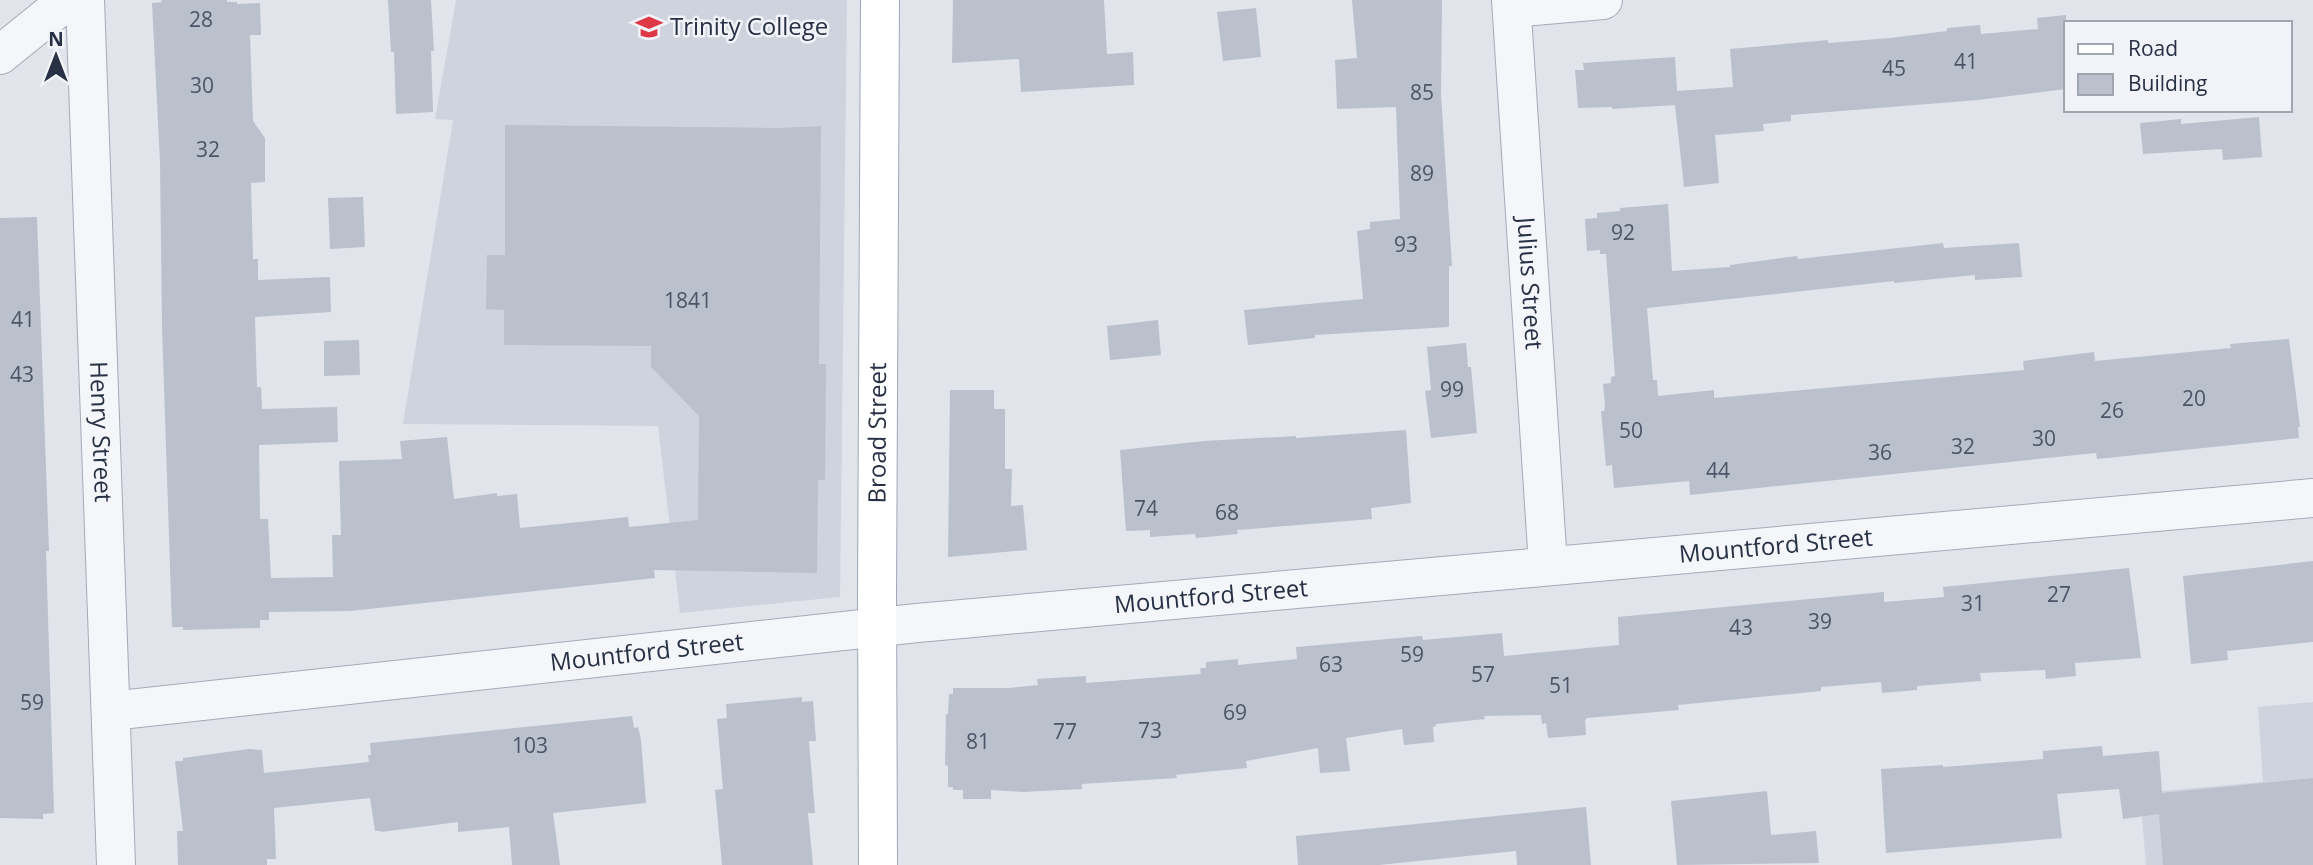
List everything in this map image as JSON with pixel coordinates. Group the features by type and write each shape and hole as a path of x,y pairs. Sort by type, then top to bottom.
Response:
{"main road":[{"name":"Broad Street","path":"878,865 880,0"}],"street":[{"path":"0,55 68,0"},
{"name":"Henry Street","path":"85,0 116,865"},
{"path":"1511,4 1603,0"},
{"name":"Julius Street","path":"1511,4 1548,565"},
{"name":"Mountford Street","path":"111,712 877,627 2313,498"}],"shaded area":[{"path":"456,0 847,0 840,597 680,613 658,426 403,424 453,120 435,119"},
{"path":"2313,702 2313,865 2146,865 2140,793 2263,782 2258,707"}],"building":[{"path":"161,0 260,3 261,35 250,35 253,121 265,138 265,182 251,183 253,259 258,259 258,280 330,277 331,312 255,317 257,387 261,387 262,409 337,407 338,442 259,445 260,519 268,519 271,578 333,577 332,535 341,535 339,461 402,459 400,441 447,437 454,499 497,493 497,496 517,494 520,528 628,517 629,527 698,520 699,416 651,367 651,346 504,345 504,310 486,309 487,255 505,255 505,125 778,128 821,126 819,364 826,364 825,480 818,480 817,573 654,570 655,578 350,611 269,612 269,620 260,620 260,628 183,630 183,627 172,627 162,326 160,162 152,3 162,2"},
{"path":"388,0 431,0 433,112 396,114 394,52 391,52"},
{"path":"953,0 1104,0 1107,54 1133,52 1134,85 1021,92 1019,59 952,63"},
{"path":"1352,0 1442,0 1441,95 1452,266 1449,266 1449,327 1315,335 1315,338 1248,345 1244,310 1363,299 1357,231 1370,229 1370,222 1400,219 1396,107 1337,109 1335,60 1357,58"},
{"path":"1256,8 1261,57 1223,61 1217,12"},
{"path":"2066,15 2064,89 1978,100 1791,115 1791,121 1763,124 1764,131 1715,135 1719,183 1684,187 1675,105 1578,108 1575,70 1584,70 1583,63 1675,57 1677,91 1733,87 1730,49 1828,40 1828,43 1890,38 1980,25 1981,34 2038,29 2037,18"},
{"path":"2259,117 2262,157 2223,160 2222,149 2143,154 2140,123 2181,119 2181,124"},
{"path":"363,197 365,247 330,249 328,198"},
{"path":"1668,204 1672,271 1943,243 1944,248 2019,243 2022,277 1975,280 1975,275 1894,281 1647,308 1653,380 1657,380 1658,396 1714,390 1714,398 2024,370 2023,361 2094,352 2095,361 2231,348 2230,344 2289,339 2300,427 2299,438 2097,459 2096,453 1690,495 1689,481 1614,488 1612,465 1606,466 1601,411 1604,411 1605,405 1603,384 1611,383 1611,377 1615,376 1606,254 1600,254 1600,250 1587,251 1585,219 1597,218 1597,213 1620,211 1620,208"},
{"path":"37,217 49,551 46,551 54,813 43,814 43,819 0,818 0,218"},
{"path":"1158,320 1161,355 1110,360 1107,326"},
{"path":"359,340 360,375 324,376 324,341"},
{"path":"1466,343 1477,433 1431,438 1425,391 1431,390 1427,347"},
{"path":"950,390 994,390 994,409 1005,409 1005,469 1012,469 1011,506 1023,505 1027,550 948,557"},
{"path":"1406,430 1411,503 1371,508 1372,519 1237,530 1238,534 1196,538 1195,534 1150,537 1150,530 1126,531 1120,450 1204,441"},
{"path":"2313,561 2313,642 2227,651 2228,660 2191,664 2183,576"},
{"path":"2129,568 2141,658 2075,663 2076,676 2046,679 2045,670 1980,673 1981,681 1917,686 1917,690 1882,693 1881,682 1821,687 1821,691 1678,705 1679,710 1587,718 1586,735 1548,738 1546,723 1542,724 1541,715 1484,716 1485,719 1436,724 1433,727 1434,742 1404,745 1402,729 1346,738 1350,771 1320,773 1318,748 1246,761 1247,768 1176,775 1177,778 1082,784 1082,789 1023,792 991,790 991,799 963,799 963,790 948,787 948,766 945,765 946,714 949,694 953,694 953,688 1009,688 1038,685 1037,679 1086,676 1086,683 1201,674 1200,668 1206,668 1206,662 1238,659 1238,665 1297,659 1296,647 1422,636 1423,640 1502,633 1504,656 1619,645 1618,617 1884,592 1884,602 1944,597 1943,587"},
{"path":"802,697 802,702 813,701 816,741 809,741 815,813 808,813 813,865 722,865 715,790 723,789 717,719 727,718 726,704"},
{"path":"632,716 634,728 638,727 641,740 646,803 553,813 560,865 512,865 509,827 458,832 458,822 375,831 370,798 274,808 276,859 267,859 267,865 178,865 177,831 183,831 175,761 183,761 183,758 249,749 262,750 264,773 369,762 370,743"},
{"path":"2102,746 2103,756 2159,751 2162,793 2313,778 2313,865 2163,865 2159,814 2123,819 2119,789 2057,794 2062,838 1886,853 1881,769 2043,759 2043,751"},
{"path":"1767,791 1771,835 1816,831 1819,863 1677,865 1671,801"},
{"path":"1586,807 1591,865 1517,865 1516,851 1379,865 1298,865 1296,836"}],"place":[{"name":"Trinity College","path":"649,27"}]}
